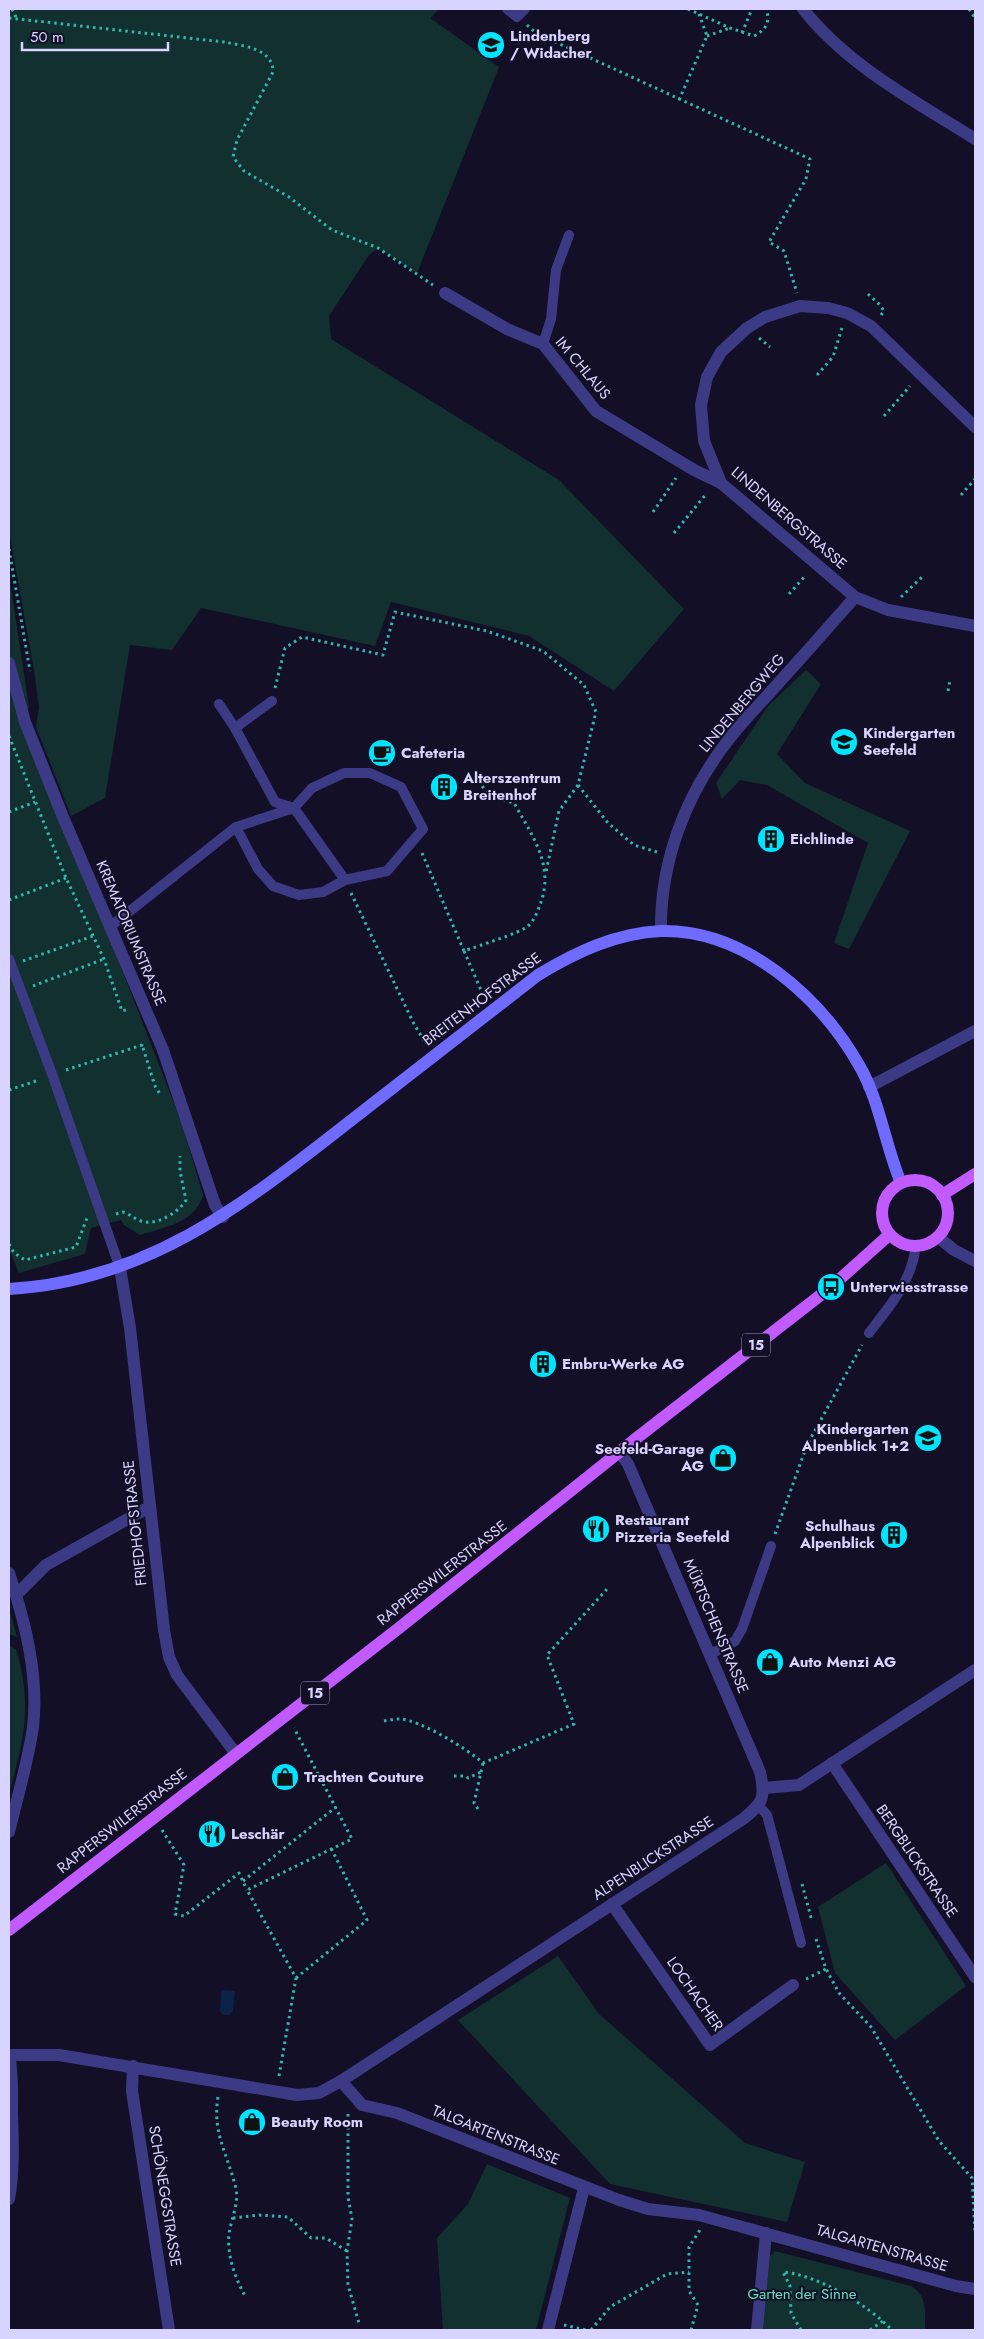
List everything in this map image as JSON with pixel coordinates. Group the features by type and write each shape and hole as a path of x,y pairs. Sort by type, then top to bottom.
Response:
{"main road":[{"path":"942,1195 975,1174"},
{"path":"914,1180 927,1183 942,1195 948,1212 943,1230 932,1242 916,1246 902,1244 889,1235 883,1223 883,1202 890,1191 902,1183 914,1180"},
{"name":"RAPPERSWILERSTRASSE","path":"10,1927 399,1628 831,1286 889,1235"}],"street":[{"path":"803,9 817,26 877,76 975,140"},
{"name":"IM CHLAUS","path":"444,293 507,330 543,344 596,411 684,464 721,483"},
{"name":"LINDENBERGSTRASSE","path":"975,427 871,326 847,313 828,308 800,306 765,316 747,328 722,352 707,377 701,405 704,441 721,483 855,596 888,610 975,626"},
{"name":"LINDENBERGWEG","path":"661,931 664,887 670,856 684,815 707,770 730,738 855,596"},
{"name":"KREMATORIUMSTRASSE","path":"9,663 13,697 163,1050 215,1205 223,1217"},
{"name":"BREITENHOFSTRASSE","path":"9,1290 78,1281 120,1268 152,1255 223,1217 252,1197 538,976 562,961 600,944 620,937 661,931 701,935 724,942 780,974 797,988 832,1027 860,1066 902,1183"},
{"path":"869,1087 975,1031"},
{"path":"938,1237 954,1250 975,1261"},
{"name":"FRIEDHOFSTRASSE","path":"120,1268 130,1328 164,1630 170,1657 178,1674 236,1754"},
{"name":"MÜRTSCHENSTRASSE","path":"619,1452 628,1464 711,1654 760,1772 764,1788"},
{"path":"16,1595 46,1565 149,1507"},
{"path":"9,1573 28,1645 34,1695 33,1727 9,1832"},
{"path":"759,1806 764,1788 799,1785 975,1670"},
{"name":"BERGBLICKSTRASSE","path":"832,1763 975,1978"},
{"name":"ALPENBLICKSTRASSE","path":"341,2081 744,1819 759,1806"},
{"name":"LOCHACHER","path":"612,1904 710,2045 793,1985"},
{"path":"9,2199 12,2185 12,2067 9,2055 59,2055 133,2066 297,2096 319,2093 341,2081"},
{"name":"SCHÖNEGGSTRASSE","path":"133,2066 132,2091 169,2330"},
{"name":"TALGARTENSTRASSE","path":"341,2081 362,2105 397,2113 584,2188 648,2209 699,2215 956,2286 975,2289"},
{"path":"549,2326 584,2188"},
{"path":"757,2330 766,2233"}],"lane":[{"path":"507,9 517,17 525,9"},
{"path":"543,344 551,319 556,270 569,235"},
{"path":"235,728 272,701"},
{"path":"219,704 235,728 275,802 294,808 345,880"},
{"path":"111,926 236,827 294,808 312,788 344,774 370,773 401,787 422,830 387,871 345,880 324,892 299,895 273,886 258,869 236,827"},
{"path":"10,962 52,1074 97,1207 120,1268"},
{"path":"869,1333 905,1285 914,1264 916,1246"},
{"path":"711,1654 734,1641 742,1629 771,1546"},
{"path":"759,1806 767,1815 801,1943"}],"path":[{"path":"12,9 18,19"},
{"path":"688,9 742,33 754,36 763,30 768,21 766,9"},
{"path":"742,33 752,9"},
{"path":"969,9 975,18"},
{"path":"679,100 707,36 698,14"},
{"path":"517,17 536,33 810,159 806,179 769,242 784,251 791,267 800,306"},
{"path":"9,18 224,42 256,50 269,58 273,63 273,72 238,140 234,157 244,171 289,197 332,230 378,248 444,293"},
{"path":"707,36 730,28"},
{"path":"817,375 833,357 847,313"},
{"path":"884,416 921,374"},
{"path":"653,512 684,464"},
{"path":"961,495 975,480"},
{"path":"674,533 710,490 721,483"},
{"path":"9,549 30,679"},
{"path":"789,594 816,563"},
{"path":"888,610 922,577"},
{"path":"272,701 285,648 302,637 383,655 395,612 486,631 543,651 584,686 596,712 578,784 559,811 546,872 545,889 536,914 528,927 464,951"},
{"path":"948,691 950,680"},
{"path":"9,736 66,878 104,959 122,1010 130,1009 133,1018"},
{"path":"473,774 489,795 514,803 532,835 546,872"},
{"path":"578,784 608,823 634,845 670,856"},
{"path":"9,812 35,802"},
{"path":"416,839 485,999"},
{"path":"9,900 66,878"},
{"path":"345,880 414,1024 427,1044"},
{"path":"10,962 92,936 111,926"},
{"path":"21,991 104,959"},
{"path":"139,1036 155,1086 164,1101"},
{"path":"9,1090 52,1074 142,1046"},
{"path":"9,1244 14,1252 25,1260 76,1247 87,1218 85,1207 111,1207 114,1215 123,1212 146,1223 182,1208 186,1200 180,1171 180,1152"},
{"path":"771,1546 807,1445 869,1333"},
{"path":"483,1763 574,1724 547,1655 608,1588"},
{"path":"384,1721 401,1719 415,1723 470,1751 483,1763"},
{"path":"247,1890 352,1838 293,1725"},
{"path":"478,1809 474,1803 483,1763"},
{"path":"454,1776 466,1776 468,1778 481,1772"},
{"path":"243,1880 336,1807"},
{"path":"160,1828 184,1865 175,1914 184,1916 239,1872 296,1978 276,2092"},
{"path":"296,1978 367,1920 331,1848"},
{"path":"801,1880 813,1924"},
{"path":"814,1933 824,1956 826,1969 839,1993 871,2027 939,2141 972,2178 975,2232"},
{"path":"793,1985 826,1969"},
{"path":"219,2093 215,2114 218,2133 236,2191 229,2234 230,2257 234,2275 245,2296"},
{"path":"348,2113 348,2197 352,2220 347,2251 348,2285 358,2323"},
{"path":"233,2218 259,2215 288,2217 311,2238 326,2238 347,2251"},
{"path":"691,2330 698,2305 689,2291 689,2247 702,2227"},
{"path":"591,2330 610,2307 667,2274 689,2272"},
{"path":"801,2330 791,2312 790,2286 783,2272 796,2273 836,2289 862,2304 892,2330"},
{"path":"870,2330 883,2321"},
{"path":"549,2326 586,2330"}],"green space":[{"path":"9,9 439,9 430,18 499,67 417,273 378,248 369,255 329,316 331,339 559,480 684,609 614,691 529,636 391,602 375,646 201,608 172,650 130,645 105,798 71,816 36,727 39,707 34,670 9,531"},
{"path":"9,574 29,707 25,722 181,1121 203,1195 193,1212 186,1218 169,1226 140,1235 124,1225 121,1220 91,1228 85,1254 19,1273 9,1249"},
{"path":"806,670 821,684 777,754 805,783 910,831 849,949 834,943 868,843 767,785 740,780 722,799 716,783 768,706"},
{"path":"9,1608 17,1637 9,1634"},
{"path":"9,1646 16,1649 24,1688 25,1706 19,1756 9,1794"},
{"path":"886,1863 966,1986 895,2040 835,1973 818,1907"},
{"path":"558,1956 599,2014 745,2143 805,2162 787,2222 610,2184 458,2020"},
{"path":"487,2164 570,2198 536,2330 443,2330 437,2238 468,2204"},
{"name":"Garten der Sinne","path":"775,2251 911,2286 923,2300 925,2330 763,2330 770,2256"}],"water":[{"path":"221,1990 235,1991 233,2011 229,2015 223,2015 220,2011"}],"place":[{"name":"Lindenberg / Widacher","path":"491,45"},
{"name":"Kindergarten Seefeld","path":"844,742"},
{"name":"Cafeteria","path":"382,753"},
{"name":"Alterszentrum Breitenhof","path":"444,787"},
{"name":"Eichlinde","path":"771,839"},
{"name":"Unterwiesstrasse","path":"831,1287"},
{"name":"Embru-Werke AG","path":"543,1364"},
{"name":"Kindergarten Alpenblick 1+2","path":"928,1438"},
{"name":"Seefeld-Garage AG","path":"723,1458"},
{"name":"Restaurant Pizzeria Seefeld","path":"596,1529"},
{"name":"Schulhaus Alpenblick","path":"894,1535"},
{"name":"Auto Menzi AG","path":"770,1662"},
{"name":"Trachten Couture","path":"285,1777"},
{"name":"Leschär","path":"212,1834"},
{"name":"Beauty Room","path":"252,2122"}]}
